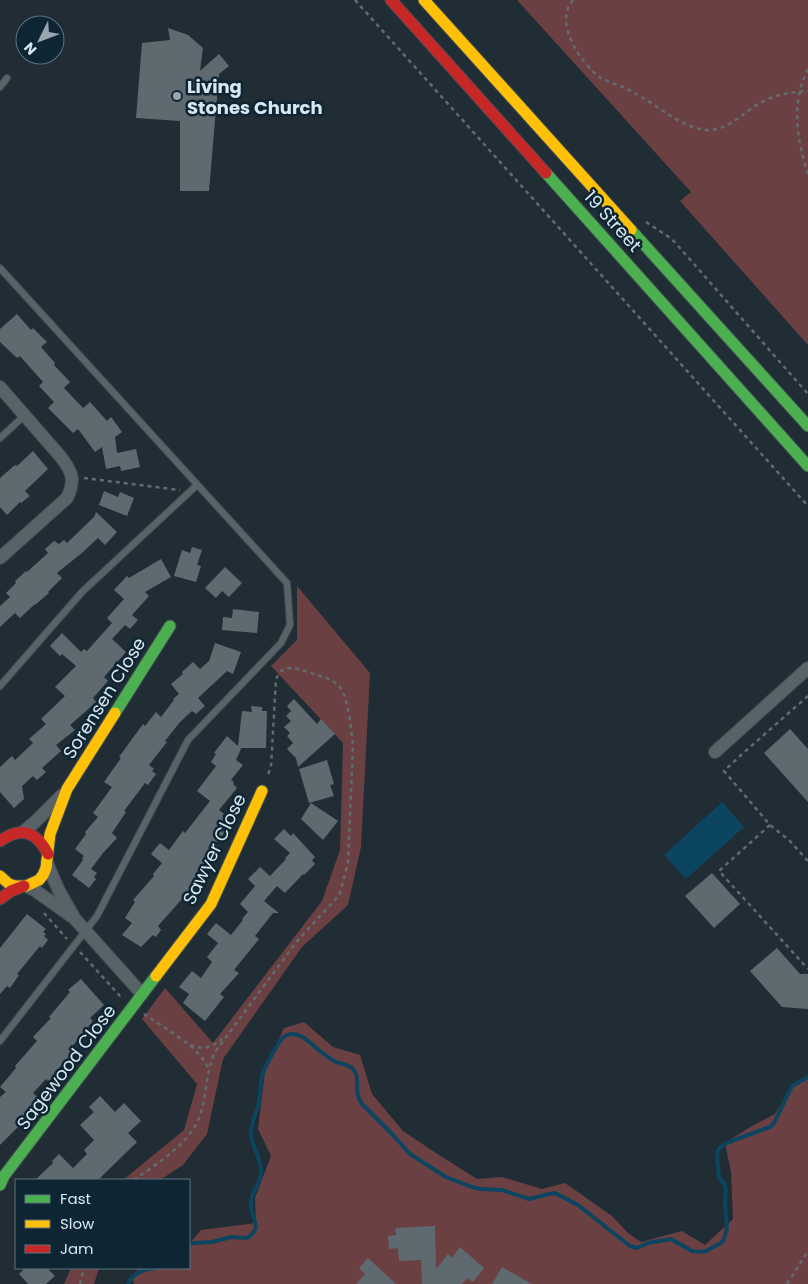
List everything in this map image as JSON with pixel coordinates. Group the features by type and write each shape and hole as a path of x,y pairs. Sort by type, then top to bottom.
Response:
{"main road":[{"name":"19 Street","path":"392,0 808,466"},
{"name":"19 Street","path":"424,0 808,426"},
{"name":"Sorensen Close","path":"48,859 50,834 67,789 170,626"},
{"name":"Sawyer Close","path":"142,994 211,904 262,791"},
{"path":"0,899 39,880 46,868 48,859 45,846 38,838 3,827"},
{"path":"0,841 20,832"},
{"path":"0,876 9,884 25,886"},
{"name":"Sagewood Close","path":"0,1185 4,1176 142,994"}],"street":[{"path":"0,387 68,466 72,477 72,488 67,498 0,558"},
{"path":"715,752 808,668"},
{"name":"Sorensen Close","path":"20,832 39,818 67,789"},
{"path":"48,859 59,891 75,919"},
{"path":"25,886 36,891 75,919 142,994"}],"lane":[{"path":"0,79 7,78 0,87"},
{"path":"0,268 287,583 290,625 281,643 188,740 97,916 0,1041"},
{"path":"0,438 26,415"},
{"path":"0,686 82,592 198,485"}],"path":[{"path":"355,0 808,506"},
{"path":"572,0 567,11 566,30 576,49 593,70 605,80 634,92 689,126 716,130 729,124 763,101 775,96 808,91"},
{"path":"808,69 799,92 797,126 808,175"},
{"path":"642,220 672,239 808,394"},
{"path":"72,477 191,491"},
{"path":"135,1179 167,1156 191,1134 200,1114 205,1096 208,1071 215,1052 297,941 336,900 342,887 348,863 354,744 345,697 340,687 332,680 299,669 289,668 280,672 276,679 271,767 262,791"},
{"path":"808,696 724,771 770,825 789,840 808,861"},
{"path":"770,825 719,871 808,969"},
{"path":"142,1012 189,1044 199,1048 213,1046 225,1037"},
{"path":"189,1044 205,1060 208,1071"},
{"path":"787,1284 808,1251"},
{"path":"80,1284 84,1269"}],"shaded area":[{"path":"517,0 808,0 808,345 680,201 691,192"},
{"path":"297,586 370,673 361,847 348,905 302,947 223,1059 207,1134 183,1165 162,1179 124,1179 184,1130 197,1084 142,1019 165,988 213,1043 322,901 340,850 343,743 271,666 297,640"},
{"path":"304,1022 333,1047 360,1055 372,1094 403,1131 477,1179 502,1177 542,1189 565,1183 612,1216 628,1233 641,1242 682,1231 705,1245 733,1219 731,1172 725,1143 775,1114 793,1084 808,1075 808,1284 134,1284 132,1276 139,1269 190,1269 190,1243 201,1230 256,1223 255,1198 271,1156 258,1129 265,1071 284,1028"},
{"path":"71,1269 99,1269 94,1284 64,1284"}],"water":[{"path":"722,802 744,827 686,879 664,855"}],"building":[{"name":"Living Stones Church","path":"168,28 188,35 203,48 200,71 219,54 229,66 219,74 209,191 180,191 180,121 136,118 142,43 170,40"},
{"path":"17,314 31,330 33,328 47,342 41,347 70,382 64,388 83,408 90,402 107,421 111,417 122,432 115,437 117,453 136,449 140,467 121,471 120,466 106,469 102,447 95,452 78,429 73,433 48,408 54,402 39,386 43,382 20,356 17,358 0,342 0,329"},
{"path":"33,451 48,469 25,491 30,496 20,502 7,515 0,507 0,478"},
{"path":"104,491 118,497 120,492 134,498 127,516 99,505"},
{"path":"96,512 117,532 105,545 98,538 57,573 62,578 49,593 20,618 15,613 0,627 0,606 10,597 6,593 16,583 15,581 48,553 45,549 54,541 59,544 64,540 67,543 94,517"},
{"path":"192,547 202,550 197,565 201,566 196,582 174,576 182,550 190,553"},
{"path":"161,559 171,577 145,592 149,596 132,615 138,620 130,629 125,625 112,639 126,652 104,677 108,681 93,698 96,702 70,725 75,730 56,745 61,751 42,768 46,772 37,780 33,776 22,786 24,799 14,808 0,792 0,767 12,756 15,760 33,743 29,739 46,724 41,719 65,696 55,687 76,666 62,654 60,656 50,646 62,633 81,652 84,649 87,651 112,623 107,618 124,599 114,590 127,576 129,578"},
{"path":"225,567 242,583 229,597 222,591 216,598 205,588"},
{"path":"233,609 259,612 257,633 222,630 223,617 232,618"},
{"path":"215,643 241,652 233,674 227,671 198,698 205,706 196,714 192,711 180,722 165,741 167,742 149,765 156,774 148,785 145,783 124,811 126,812 112,833 117,838 91,869 97,873 94,877 96,879 89,888 72,875 84,856 75,849 86,834 85,832 98,817 93,813 112,787 104,782 121,758 119,757 143,724 145,726 156,712 161,717 173,699 179,694 171,684 193,662 200,669 209,661"},
{"path":"294,699 317,724 321,719 335,734 298,767 296,758 287,749 293,743 287,736 290,733 284,727 291,721 286,716 291,711 287,706"},
{"path":"251,706 262,707 262,711 267,711 266,748 240,748 236,760 243,765 231,780 237,788 219,810 224,814 222,816 225,818 220,825 226,831 215,844 219,847 210,861 207,859 198,873 191,888 194,891 184,902 181,900 158,926 161,930 156,937 153,935 141,947 122,935 132,923 125,918 135,902 133,900 154,876 153,874 162,863 151,854 160,843 169,850 210,801 197,791 216,766 211,762 216,754 214,753 227,736 238,746 242,711 252,712"},
{"path":"790,729 808,749 808,802 764,753"},
{"path":"327,760 334,784 330,785 334,796 309,803 299,769"},
{"path":"311,803 338,821 323,840 301,819"},
{"path":"284,829 291,836 293,833 315,857 312,860 315,864 285,893 277,886 264,901 279,913 273,913 255,936 259,939 234,970 239,973 220,994 224,997 205,1021 183,1003 189,994 179,987 192,971 201,978 212,962 207,957 218,943 207,934 216,923 231,935 243,920 248,912 240,904 255,886 248,879 260,867 270,876 290,853 274,839"},
{"path":"712,873 740,904 714,928 685,896"},
{"path":"27,914 46,929 43,932 48,940 42,948 40,946 17,974 19,975 10,988 7,986 0,994 0,948"},
{"path":"777,948 800,974 808,974 808,1009 782,1007 750,971"},
{"path":"81,979 104,1005 90,1018 93,1021 70,1049 73,1053 58,1069 62,1072 51,1084 46,1079 33,1093 40,1099 25,1117 26,1119 0,1145 0,1097 6,1092 0,1087 37,1041 33,1037 51,1018 49,1017 70,992 68,990"},
{"path":"100,1096 115,1112 124,1103 141,1121 128,1133 137,1142 99,1179 36,1179 53,1163 52,1161 59,1154 73,1168 87,1154 84,1150 94,1140 80,1125 94,1112 89,1107"},
{"path":"435,1226 436,1269 448,1254 452,1258 460,1247 484,1268 473,1282 467,1278 462,1284 422,1284 421,1260 399,1261 398,1248 389,1249 388,1236 396,1235 395,1228"},
{"path":"368,1258 396,1284 356,1284 365,1274 359,1268"},
{"path":"502,1267 532,1284 492,1284"},
{"path":"24,1269 48,1269 55,1276 46,1284 28,1284 19,1274"}],"waterway":[{"path":"190,1244 212,1242 231,1237 247,1238 255,1230 251,1200 261,1177 261,1168 252,1141 251,1128 259,1103 262,1076 276,1047 287,1035 296,1034 332,1060 351,1067 356,1073 358,1094 362,1104 410,1154 446,1177 472,1187 502,1190 529,1199 555,1193 578,1205 630,1246 637,1248 648,1243 671,1239 692,1251 699,1252 706,1251 721,1243 727,1228 726,1189 724,1183 719,1178 718,1150 729,1142 770,1127 774,1123 792,1086 808,1077"},
{"path":"128,1284 139,1272 147,1269"}],"traffic: fast":[{"path":"546,173 808,466"},
{"path":"631,230 808,426"},
{"path":"115,713 170,626"},
{"path":"0,1185 4,1176 156,976"}],"traffic: slow":[{"path":"424,0 631,230"},
{"path":"0,876 9,884 26,886 39,880 43,875 46,868 50,834 67,789 115,713"},
{"path":"156,976 211,904 262,791"}],"traffic: jam":[{"path":"391,0 546,173"},
{"path":"0,841 15,833 27,833 38,840 48,854"},
{"path":"0,899 11,891 24,886"}],"place":[{"name":"Living Stones Church","path":"177,96"}]}
